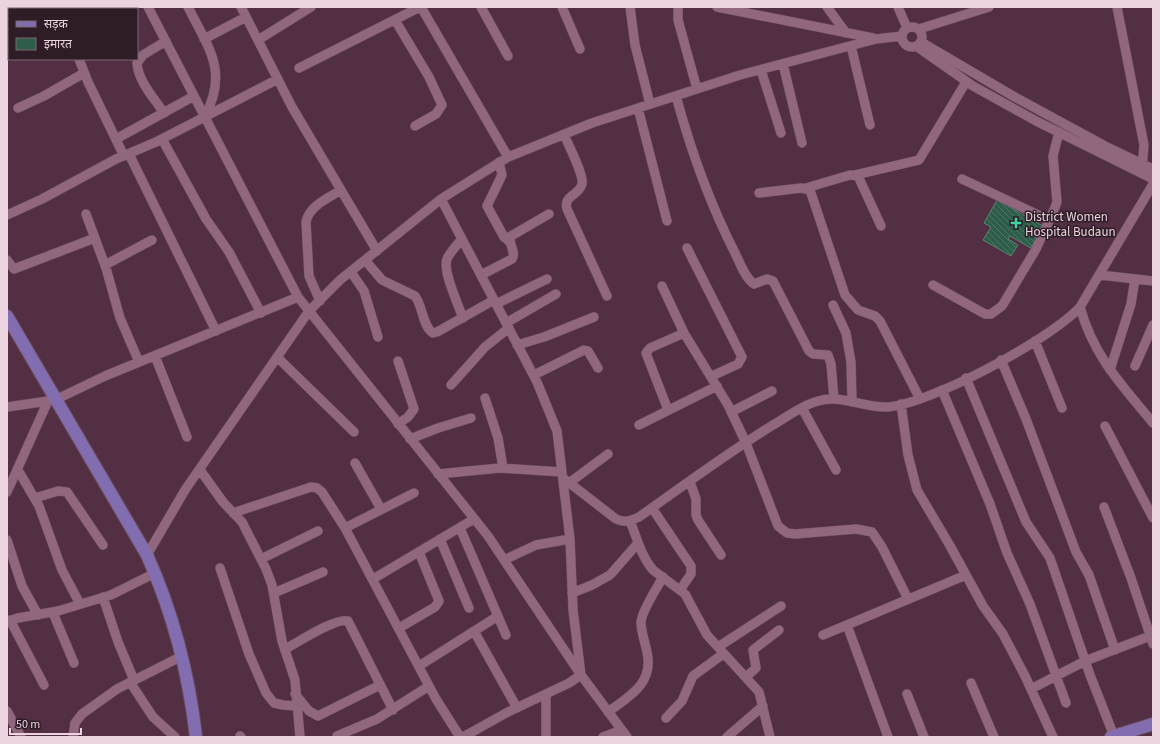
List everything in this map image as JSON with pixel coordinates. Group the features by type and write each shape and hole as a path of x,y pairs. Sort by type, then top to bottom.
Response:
{"main road":[{"path":"7,316 51,401 147,555 155,574 182,656 190,688 196,737"},
{"path":"1112,736 1153,724"}],"street":[{"path":"148,7 298,297 474,519 504,560 581,675 624,734 603,737"},
{"path":"188,7 212,54 216,69 210,106 205,116"},
{"path":"241,7 292,107 377,251"},
{"path":"258,40 311,7"},
{"path":"299,68 420,7 508,157"},
{"path":"481,7 508,56"},
{"path":"562,7 580,49"},
{"path":"630,7 635,45 650,104"},
{"path":"678,7 678,20 697,89"},
{"path":"718,7 876,39"},
{"path":"827,7 846,33"},
{"path":"898,7 907,28"},
{"path":"919,29 989,7"},
{"path":"1117,7 1144,145 1142,169"},
{"path":"204,39 246,17"},
{"path":"395,20 441,100 442,106 440,111 415,126"},
{"path":"902,36 907,28 913,26 919,29 922,35 918,44"},
{"path":"147,555 186,490 308,311 365,260 441,199 508,157 564,134 650,104 761,70 876,39 902,36"},
{"path":"902,36 906,45 918,44 1142,169 1153,179"},
{"path":"164,113 143,82 139,74 137,63 143,54 166,41"},
{"path":"918,44 966,82 1059,132 1142,169 1153,169"},
{"path":"851,46 870,125"},
{"path":"79,60 84,73 116,139 127,155 216,331"},
{"path":"783,64 802,144"},
{"path":"761,70 781,133"},
{"path":"18,108 44,96 84,73"},
{"path":"7,214 42,199 278,79"},
{"path":"759,193 806,188 919,160 966,82"},
{"path":"116,139 194,96"},
{"path":"676,96 688,141 705,189 717,217 747,276 754,284 767,279 773,281 809,351 813,354 828,355 831,364 834,399"},
{"path":"638,108 667,221"},
{"path":"933,285 979,312 991,314 1002,306 1036,249 1056,202 1053,156 1059,132"},
{"path":"564,134 582,179 580,189 567,199 565,204 607,296"},
{"path":"162,139 206,219 229,252 261,313"},
{"path":"481,275 512,259 514,254 510,242 504,237 487,206 502,174 499,162"},
{"path":"855,175 861,180 881,226"},
{"path":"962,179 1049,220"},
{"path":"438,474 503,468 565,478 616,519 622,522 630,521 652,508 746,443 802,408 817,401 834,399 887,407 920,399 942,390 1001,360 1055,329 1080,307 1153,184"},
{"path":"806,188 812,194 833,264 845,295 858,310 875,316 880,321 920,399"},
{"path":"320,301 309,276 306,222 307,217 316,205 341,190"},
{"path":"441,199 534,375 557,431 565,478 570,539 572,593 581,675"},
{"path":"86,214 105,265 120,318 139,362"},
{"path":"510,242 510,238 516,232 549,214"},
{"path":"7,260 14,268 95,238"},
{"path":"462,239 447,258 446,262 449,278 463,318"},
{"path":"105,265 152,240"},
{"path":"687,248 742,357 738,364 712,376"},
{"path":"365,260 382,280 415,296 431,331 437,332 495,302 547,279"},
{"path":"351,272 364,291 378,337"},
{"path":"1100,275 1153,281"},
{"path":"1110,370 1131,304 1136,279"},
{"path":"662,286 684,333 712,376 731,412 746,443 774,518 782,530 794,534 856,529 872,532 882,547 908,599"},
{"path":"451,385 485,347 507,326 556,294"},
{"path":"7,407 51,401 139,362 298,297"},
{"path":"833,305 846,333 851,362 852,402"},
{"path":"1080,307 1093,343 1110,370 1153,423"},
{"path":"518,345 544,337 594,317"},
{"path":"1135,366 1153,325"},
{"path":"668,410 646,353 650,348 684,333"},
{"path":"1035,341 1062,408"},
{"path":"534,375 584,350 588,351 598,368"},
{"path":"155,356 187,437"},
{"path":"277,357 354,432"},
{"path":"1001,360 1026,419 1076,552 1088,575 1115,650"},
{"path":"398,361 414,409 408,417 398,424"},
{"path":"966,378 1026,522 1050,558 1112,736"},
{"path":"639,425 717,386"},
{"path":"942,390 990,504 1007,553 1030,604 1066,703"},
{"path":"731,412 772,391"},
{"path":"486,398 498,438 503,468"},
{"path":"7,492 51,401"},
{"path":"901,404 908,455 917,490 983,606 1003,634 1053,737"},
{"path":"802,408 836,470"},
{"path":"410,439 438,428 471,418"},
{"path":"1105,426 1153,518"},
{"path":"565,478 608,454"},
{"path":"355,463 381,509"},
{"path":"18,470 35,498 62,570 80,604"},
{"path":"200,470 222,502 242,522 266,569 274,593 280,630 294,680 300,737"},
{"path":"690,482 696,499 698,520 721,555"},
{"path":"233,513 311,487 317,488 322,492 345,528 429,686 465,736 517,708 568,684 581,675"},
{"path":"35,498 58,491 67,492 103,545"},
{"path":"345,528 414,493"},
{"path":"1031,689 1057,677 1085,661 1115,650 1152,640 1131,578 1104,507"},
{"path":"652,508 691,566 691,574 680,590"},
{"path":"373,579 474,519"},
{"path":"630,521 638,543 649,565 689,598 707,635 759,692 770,737"},
{"path":"460,528 506,635"},
{"path":"261,559 318,531"},
{"path":"504,560 536,544 570,539"},
{"path":"7,540 22,586 38,615"},
{"path":"440,540 469,608"},
{"path":"572,593 592,585 610,575 638,543"},
{"path":"399,628 435,607 439,601 419,552"},
{"path":"220,568 248,654 266,693 274,702 283,705 296,706"},
{"path":"274,593 323,572"},
{"path":"44,685 8,621 53,613 120,592 155,574"},
{"path":"823,635 966,575"},
{"path":"608,712 634,693 644,681 648,658 642,630 642,618 663,577"},
{"path":"103,597 132,681 153,717 175,737"},
{"path":"666,718 682,700 693,676 720,651 781,606"},
{"path":"53,613 74,663"},
{"path":"419,666 498,616"},
{"path":"285,649 332,624 344,620 348,621 393,710"},
{"path":"847,625 888,737"},
{"path":"746,677 756,668 753,650 779,630"},
{"path":"474,631 517,708"},
{"path":"75,734 78,719 82,714 117,689 182,656"},
{"path":"971,683 994,737"},
{"path":"296,694 309,711 318,716 380,685"},
{"path":"337,736 377,719 429,686"},
{"path":"546,694 546,737"},
{"path":"907,694 924,737"},
{"path":"727,737 763,706"},
{"path":"7,711 21,737"}],"building":[{"path":"997,200 1043,226 1031,248 1010,236 1008,239 1018,245 1011,256 983,240 991,227 984,223"}],"place":[{"name":"District Women Hospital Budaun","path":"1016,223"}]}
